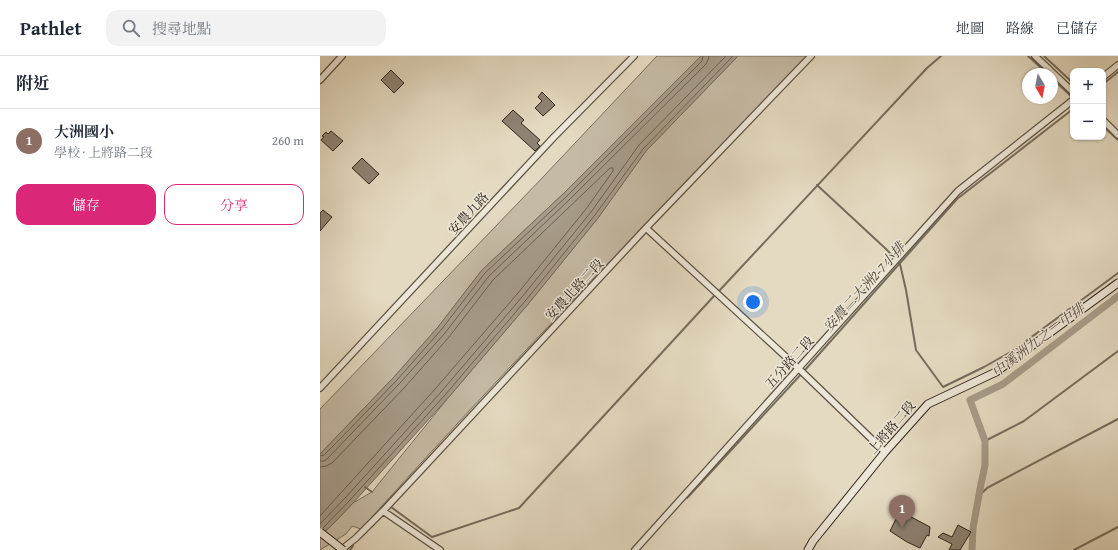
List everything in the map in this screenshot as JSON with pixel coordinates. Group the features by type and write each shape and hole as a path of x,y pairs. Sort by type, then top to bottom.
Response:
{"main road":[{"name":"上將路二段","path":"808,550 813,541 885,452 928,404 996,372 1118,283"},
{"path":"320,532 342,550"}],"street":[{"path":"320,80 342,56"},
{"name":"安農九路","path":"320,388 548,143 634,56"},
{"name":"安農北路二段","path":"342,550 383,510 646,228 811,56"},
{"path":"1035,56 1070,89"},
{"path":"1106,75 1118,65"},
{"name":"五分路二段","path":"635,550 958,191 1070,102"},
{"path":"1106,123 1118,135"},
{"path":"646,228 798,368 885,452"},
{"path":"383,510 440,550"}],"shaded area":[{"path":"657,56 701,56 563,194 482,270 438,327 394,377 320,454 320,409"},
{"path":"738,56 807,56 526,350 361,529 352,526 346,534 320,550 320,536 353,503 372,492 598,218 646,151"}],"water":[{"path":"701,56 738,56 646,151 598,218 529,303 448,398 353,503 320,536 320,454 394,377 438,327 482,270 563,194"}],"building":[{"path":"391,70 404,83 394,93 381,80"},
{"path":"542,92 555,105 543,116 535,108 542,101 538,97"},
{"path":"513,110 524,120 521,123 540,140 537,143 540,146 535,151 502,121"},
{"path":"331,131 343,141 333,151 321,140 324,137 322,136 326,132 328,134"},
{"path":"362,158 379,174 369,184 352,168"},
{"path":"323,210 332,217 320,231 320,213"},
{"path":"900,511 930,527 929,536 927,535 920,548 890,531"},
{"path":"958,525 971,532 960,550 949,550 952,544 938,537 943,533 952,537"}],"waterway":[{"path":"719,291 927,68 941,56"},
{"path":"1028,56 1041,68"},
{"path":"1044,56 1070,80"},
{"path":"1106,82 1118,72"},
{"path":"1058,84 1070,95"},
{"name":"安農二大洲2-7小排","path":"687,498 805,370 957,199 1070,111"},
{"path":"1106,129 1118,140"},
{"path":"817,185 886,249 900,264 916,350 943,387 984,367 1014,350 1118,273"},
{"path":"391,507 432,537 519,508 714,296"},
{"name":"中溪洲九之一中排","path":"972,550 973,528 985,465 985,441 970,400 1003,384 1118,296"},
{"path":"985,441 1024,421 1118,351"},
{"path":"978,497 987,488 1118,419"},
{"path":"365,487 372,492"},
{"path":"361,537 383,515"},
{"path":"1074,550 1118,527"},
{"path":"350,550 353,546"}],"place":[{"name":"大洲國小","path":"902,528"}]}
